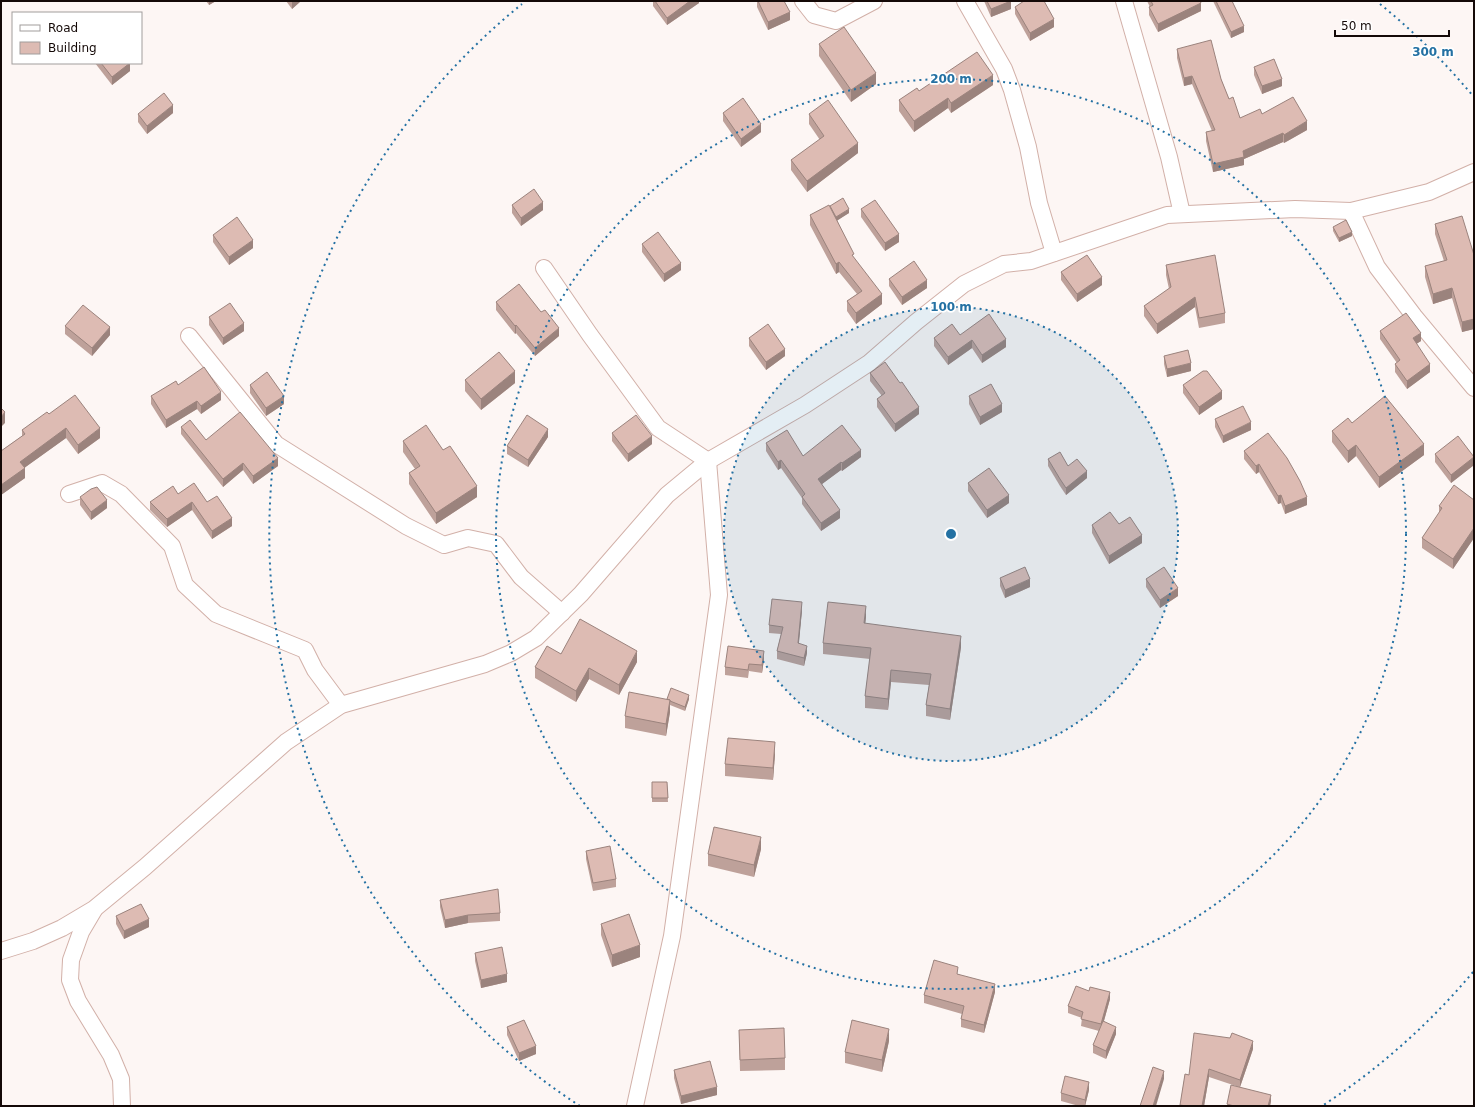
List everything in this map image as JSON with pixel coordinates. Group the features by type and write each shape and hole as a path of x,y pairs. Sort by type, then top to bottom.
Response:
{"street":[{"path":"803,1 814,15 836,21 874,1"},
{"path":"965,1 990,48 1004,70 1012,90 1028,147 1039,203 1054,252"},
{"path":"1124,1 1169,157 1182,214"},
{"path":"1,951 34,941 62,928 94,909 145,867 286,742 341,705 486,664 511,653 536,638 581,594 667,495 708,461 805,405 869,363 916,322 964,284 1004,264 1030,261 1167,215 1294,210 1351,211 1429,192 1474,172"},
{"path":"1351,211 1377,267 1414,316 1474,388"},
{"path":"544,268 590,335 658,428 708,461"},
{"path":"189,336 276,444 406,526 444,545 468,538 496,544 521,578 562,613"},
{"path":"636,1105 672,936 719,595 708,461"},
{"path":"69,494 102,484 121,494 172,546 184,584 216,614 305,650 315,670 341,705"},
{"path":"94,909 81,932 71,960 70,980 78,1001 111,1055 121,1079 122,1106"}],"building":[{"path":"655,1 690,1 667,18"},
{"path":"758,1 784,1 790,12 768,22"},
{"path":"987,1 1011,1 991,9"},
{"path":"1024,1 1044,1 1054,19 1030,33 1015,7"},
{"path":"1151,1 1200,1 1201,3 1158,24 1149,7 1153,5"},
{"path":"1216,1 1232,1 1244,26 1231,32"},
{"path":"844,27 876,73 851,90 819,44"},
{"path":"1211,40 1221,79 1229,99 1233,97 1240,118 1260,109 1262,114 1293,97 1307,121 1284,135 1283,133 1243,151 1244,157 1213,164 1206,132 1215,130 1192,76 1184,78 1177,49"},
{"path":"977,52 993,75 951,103 948,98 914,121 899,100 917,88 919,91"},
{"path":"1274,59 1282,79 1262,86 1254,67"},
{"path":"102,64 129,64 112,77"},
{"path":"164,93 173,105 147,126 138,114"},
{"path":"743,98 761,124 741,139 723,113"},
{"path":"828,100 858,143 807,181 791,160 824,136 809,114"},
{"path":"534,189 543,202 521,218 512,205"},
{"path":"843,198 849,209 836,217 830,206"},
{"path":"875,200 899,234 885,243 861,209"},
{"path":"829,205 854,254 852,255 882,294 856,313 847,301 862,291 839,262 836,264 810,215"},
{"path":"1462,216 1474,255 1474,319 1462,322 1452,288 1433,294 1425,266 1447,260 1435,224"},
{"path":"237,217 253,240 229,257 213,235"},
{"path":"1346,220 1352,232 1339,238 1333,227"},
{"path":"658,232 681,263 664,274 642,244"},
{"path":"1087,255 1102,277 1077,294 1061,272"},
{"path":"1215,255 1225,313 1199,318 1195,297 1157,324 1144,306 1171,287 1166,265"},
{"path":"914,261 927,280 902,297 889,279"},
{"path":"519,284 541,312 545,310 559,328 535,348 496,302"},
{"path":"230,303 244,323 223,338 209,317"},
{"path":"83,305 110,327 92,348 65,326"},
{"path":"1406,313 1421,333 1413,338 1430,364 1407,381 1395,364 1400,360 1380,331"},
{"path":"989,314 1006,339 982,355 972,340 948,357 934,338 952,324 960,335"},
{"path":"768,324 785,349 766,362 749,338"},
{"path":"1188,350 1191,363 1167,369 1164,356"},
{"path":"499,352 515,371 481,399 465,380"},
{"path":"885,362 900,383 902,382 919,407 895,424 877,399 885,393 870,373"},
{"path":"204,367 221,392 201,406 197,401 166,420 151,396 176,381 178,385"},
{"path":"1203,371 1207,371 1222,391 1199,407 1183,385"},
{"path":"267,372 284,396 266,408 250,385"},
{"path":"991,384 1002,404 980,417 969,396"},
{"path":"75,395 100,428 78,445 66,428 20,462 25,468 1,485 1,451 25,434 22,430 47,412 49,414"},
{"path":"1385,396 1424,444 1379,477 1356,445 1348,451 1332,431 1348,418 1352,423"},
{"path":"1243,406 1251,422 1223,436 1215,419"},
{"path":"1,408 5,412 1,417"},
{"path":"240,412 278,458 253,476 243,463 223,479 181,427 190,420 206,440"},
{"path":"527,415 548,429 528,460 507,446"},
{"path":"636,415 652,436 628,454 612,433"},
{"path":"426,425 443,450 450,446 477,486 436,513 409,473 420,466 403,441"},
{"path":"842,425 861,450 842,463 841,462 818,479 840,510 821,523 802,497 805,494 781,460 778,462 766,443 787,430 803,456"},
{"path":"1268,433 1287,458 1307,497 1285,506 1281,495 1278,496 1259,464 1256,466 1244,451"},
{"path":"1458,436 1474,457 1451,475 1435,454"},
{"path":"1060,452 1068,466 1077,459 1087,471 1066,488 1048,459"},
{"path":"989,468 1009,495 987,510 968,483"},
{"path":"194,483 207,502 217,496 232,518 212,531 192,502 167,519 150,502 173,486 178,494"},
{"path":"1454,485 1474,500 1474,528 1453,559 1422,538 1442,508 1439,506"},
{"path":"97,487 107,500 91,512 80,497 91,489"},
{"path":"1110,512 1119,524 1130,517 1142,535 1109,556 1092,525"},
{"path":"1025,567 1030,579 1005,590 1000,578"},
{"path":"1164,567 1178,588 1160,600 1146,579"},
{"path":"772,599 802,602 798,643 807,646 804,658 777,651 783,627 769,625"},
{"path":"828,602 866,606 864,623 961,636 950,709 926,705 931,674 891,670 888,699 865,696 871,648 823,643"},
{"path":"580,619 637,651 619,685 589,668 576,691 535,667 547,646 561,654"},
{"path":"728,646 764,651 762,665 749,664 748,670 725,667"},
{"path":"671,688 689,695 685,707 667,699"},
{"path":"629,692 670,700 666,724 625,716"},
{"path":"728,738 775,742 773,768 725,764"},
{"path":"652,782 667,782 668,798 652,798"},
{"path":"714,827 761,837 754,865 708,854"},
{"path":"610,846 616,879 593,883 586,851"},
{"path":"498,889 500,913 468,915 445,920 440,900"},
{"path":"141,904 149,919 124,931 116,916"},
{"path":"629,914 640,945 612,955 601,924"},
{"path":"502,947 507,974 481,980 475,953"},
{"path":"934,960 958,967 957,974 995,984 984,1025 961,1019 964,1006 924,995"},
{"path":"1076,986 1089,991 1090,987 1110,992 1101,1024 1081,1019 1083,1012 1068,1006"},
{"path":"524,1020 536,1046 519,1053 507,1027"},
{"path":"852,1020 889,1029 882,1060 845,1052"},
{"path":"1103,1021 1116,1027 1106,1051 1093,1045"},
{"path":"784,1028 785,1058 740,1060 739,1030"},
{"path":"1194,1033 1230,1038 1232,1033 1253,1041 1240,1080 1209,1069 1202,1106 1186,1106 1180,1105 1185,1074 1189,1075"},
{"path":"710,1061 717,1087 681,1096 674,1070"},
{"path":"1153,1067 1164,1071 1153,1106 1140,1106"},
{"path":"1065,1076 1089,1082 1085,1100 1061,1093"},
{"path":"1231,1085 1271,1095 1268,1106 1234,1106 1227,1104"}]}
